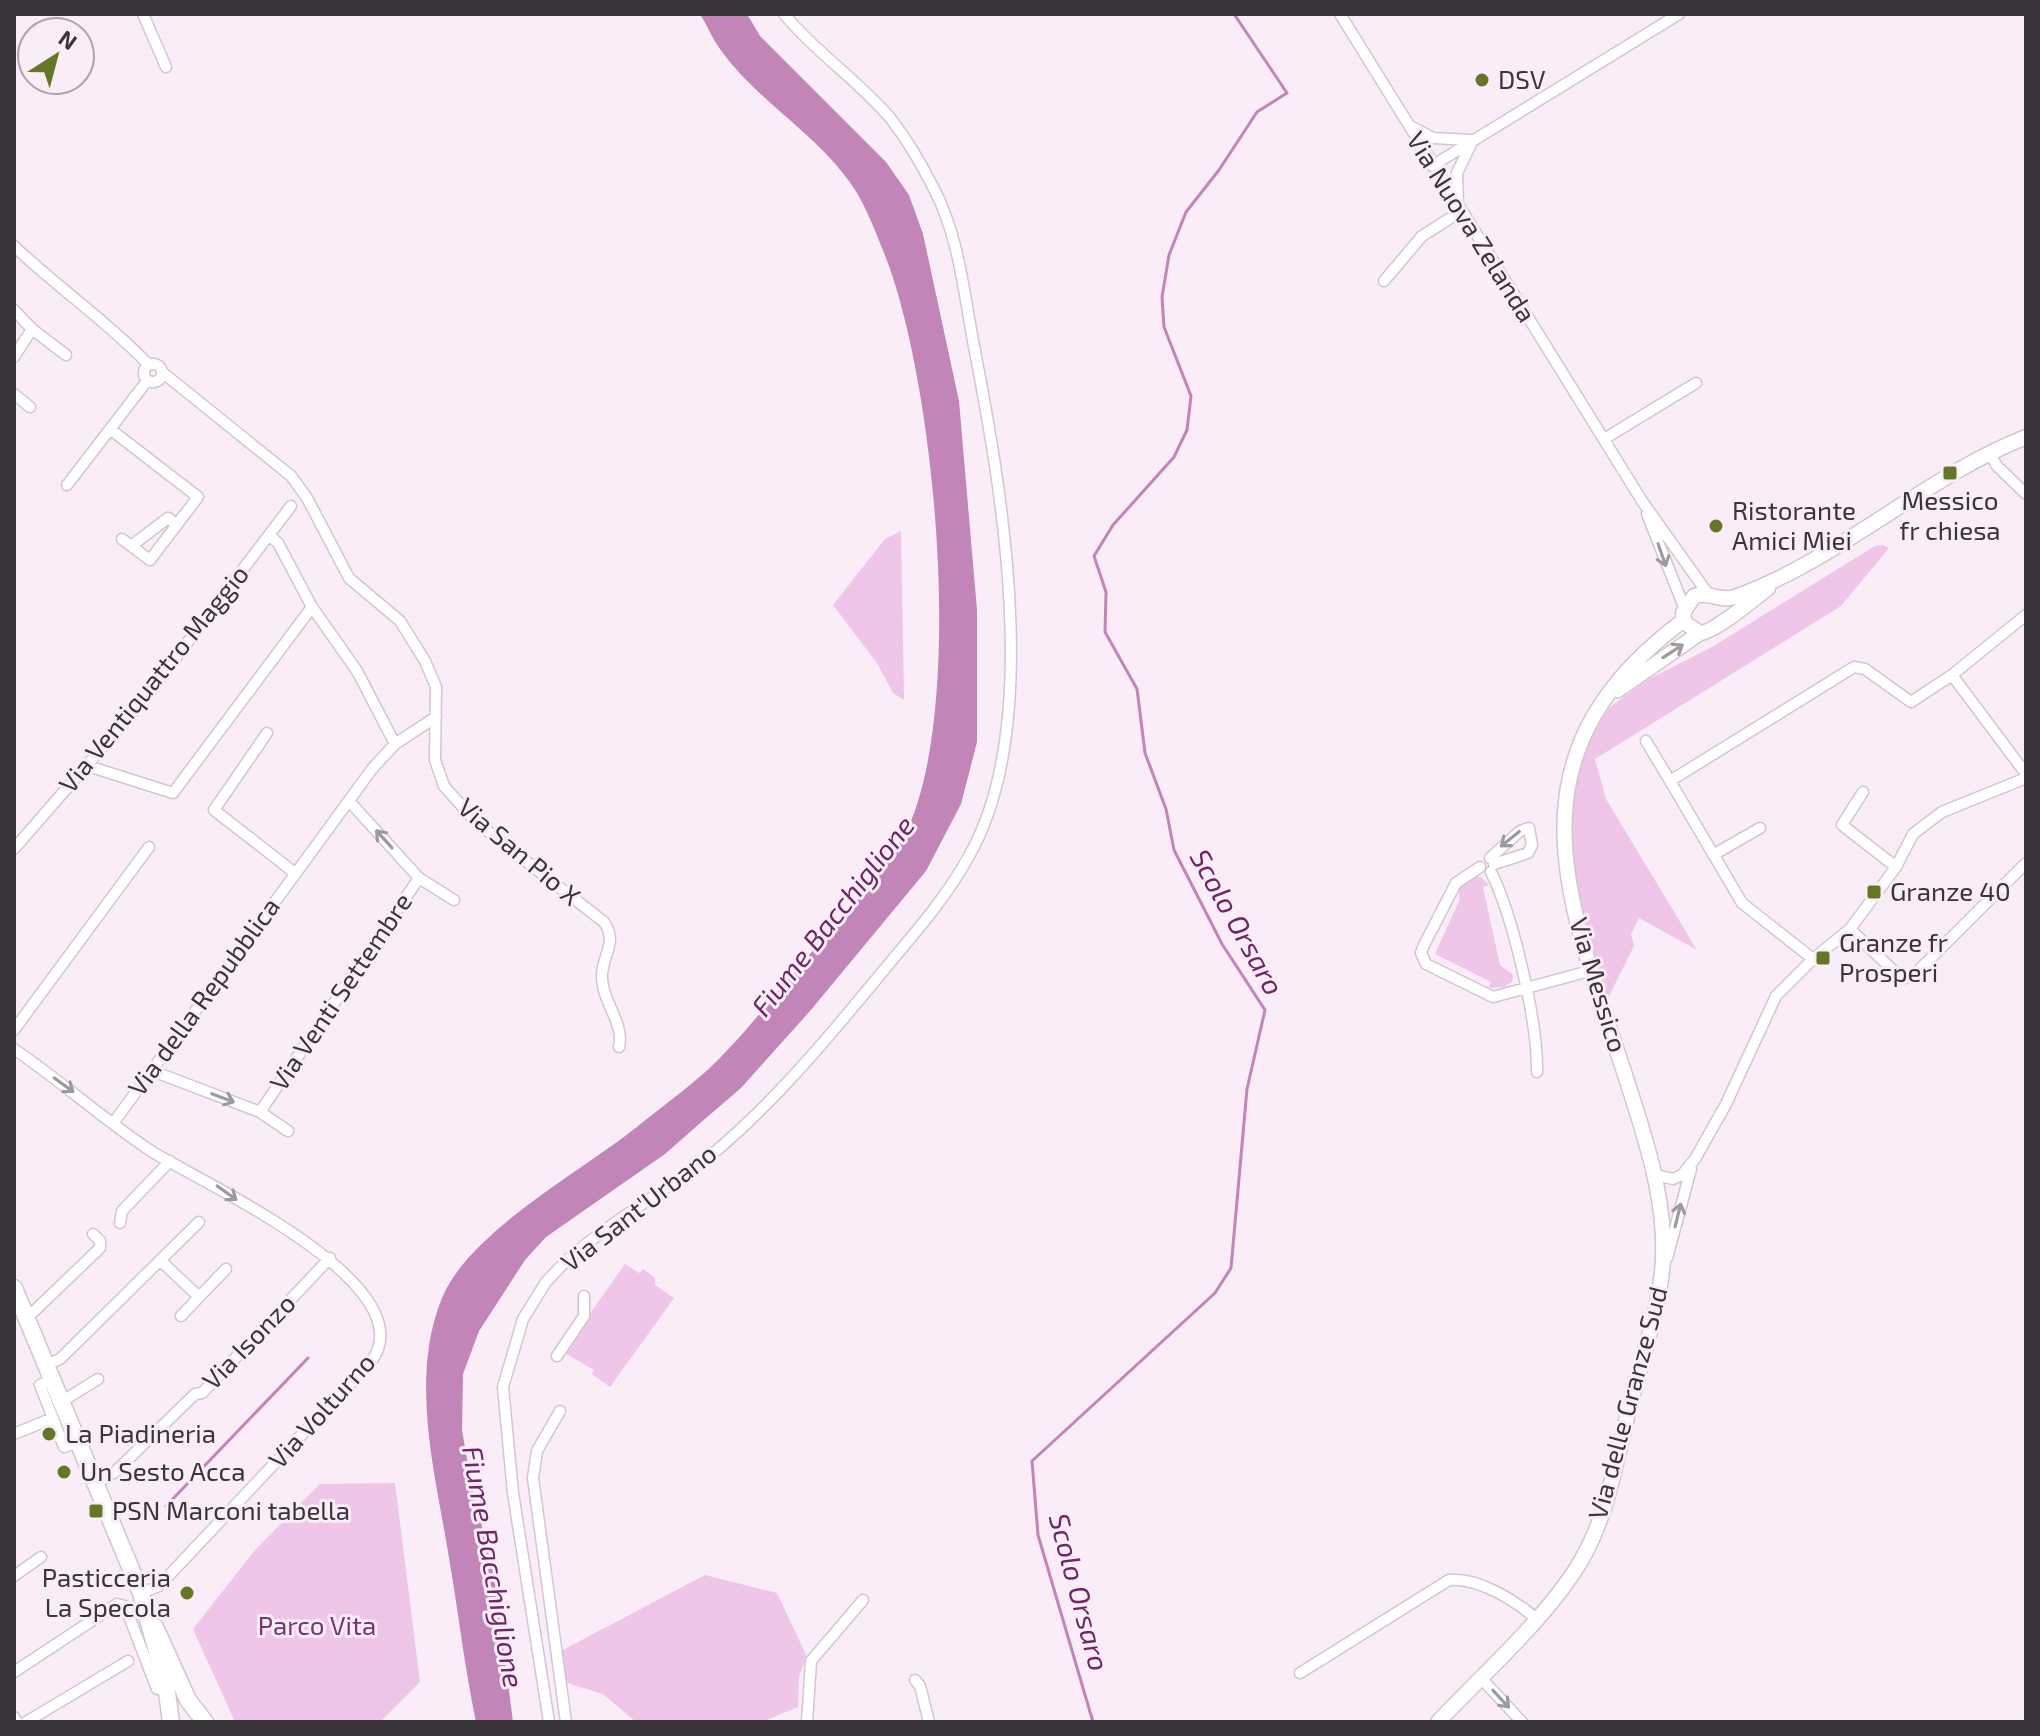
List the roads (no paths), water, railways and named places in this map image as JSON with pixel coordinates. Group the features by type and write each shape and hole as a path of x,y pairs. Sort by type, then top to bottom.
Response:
{"main road":[{"path":"14,1288 141,1593 150,1619 171,1722 183,1713 202,1718"},
{"path":"150,1619 202,1718"}],"street":[{"path":"143,14 166,67"},
{"name":"Via Sant'Urbano","path":"549,1722 505,1436 503,1387 511,1353 534,1300 584,1244 677,1182 748,1121 842,1021 951,885 986,824 1004,766 1007,737 1006,570 994,451 962,284 938,195 914,152 889,118 784,14"},
{"name":"Via Nuova Zelanda","path":"1340,14 1459,211 1642,501 1712,596"},
{"path":"1432,166 1679,14"},
{"path":"1407,125 1433,138 1473,140"},
{"path":"1384,281 1422,236 1459,211 1457,173 1473,140"},
{"name":"Via San Pio X","path":"14,246 65,294 112,326 149,365 157,365 297,483 349,578 400,621 412,637 436,687 435,760 444,786 477,823 604,922 611,933 612,944 602,974 604,998 620,1033 619,1047"},
{"path":"14,310 32,329 66,355"},
{"path":"14,357 32,329"},
{"path":"147,381 144,373 149,365"},
{"path":"147,381 156,382 162,372"},
{"path":"67,485 147,381"},
{"path":"1604,439 1696,383"},
{"path":"14,394 30,407"},
{"name":"Via Messico","path":"1996,450 2026,425"},
{"path":"110,429 198,497 177,525 150,560 126,542 168,518 177,525"},
{"name":"Via Messico","path":"1602,703 1700,633 1714,630 1722,620 1784,576 1996,450 2026,437"},
{"path":"1996,450 1997,466 2026,494"},
{"name":"Via Nuova Zelanda","path":"1642,501 1684,614"},
{"name":"Via Ventiquattro Maggio","path":"14,849 146,697 291,506"},
{"path":"269,535 278,543 312,607 357,671 395,744"},
{"path":"1673,584 1684,570 1690,570"},
{"name":"Via Messico","path":"1662,1271 1655,1175 1567,881 1563,817 1576,758 1602,703 1637,659 1684,614 1694,596 1731,598 1784,576"},
{"path":"1712,596 1721,605 1722,620"},
{"path":"88,766 173,793 312,607"},
{"path":"1684,614 1700,633"},
{"path":"1670,781 1849,669 1865,669 1911,702 1952,675 2026,615"},
{"path":"1952,675 2026,776"},
{"name":"Via della Repubblica","path":"114,1122 349,801 395,744 436,717"},
{"name":"Via della Repubblica","path":"267,733 214,810 295,873"},
{"path":"1646,741 1742,903 1813,959"},
{"name":"Via delle Granze Sud","path":"1438,1722 1574,1573 1600,1517 1662,1271 1695,1159 1726,1104 1776,996 1813,959 1850,929 1896,867 1913,834 1942,812 2026,776"},
{"path":"1863,792 1842,825 1896,867"},
{"name":"Via Venti Settembre","path":"260,1112 419,878 349,801"},
{"path":"1713,855 1760,828"},
{"path":"14,1030 149,847"},
{"path":"1537,1072 1538,1044 1525,988 1492,865 1482,859 1480,867 1456,883 1424,945 1422,959 1493,997 1525,988 1593,970"},
{"path":"1850,929 1898,975 1906,978 1928,961 2026,863"},
{"path":"419,878 454,900"},
{"name":"Via Volturno","path":"14,1049 170,1161 217,1185 330,1258 351,1279 378,1315 380,1342 373,1359 159,1586 141,1593"},
{"name":"Via Venti Settembre","path":"150,1070 260,1112 288,1131"},
{"path":"1655,1175 1673,1179 1682,1175 1695,1159"},
{"path":"120,1223 122,1211 170,1161"},
{"path":"78,1442 64,1447 40,1385 60,1359 199,1222"},
{"path":"27,1318 100,1248 100,1241 93,1234"},
{"name":"Via Isonzo","path":"95,1484 115,1472 195,1394 202,1393 330,1258"},
{"path":"160,1260 199,1297"},
{"path":"181,1316 226,1269"},
{"name":"Via Sant'Urbano","path":"557,1356 584,1316 584,1296"},
{"path":"61,1402 98,1379"},
{"path":"560,1411 537,1451 533,1478 566,1722"},
{"path":"14,1434 53,1418"},
{"path":"14,1576 41,1557"},
{"path":"1300,1673 1449,1580 1469,1581 1521,1606 1530,1623"},
{"path":"807,1722 811,1661 863,1600"},
{"path":"14,1672 117,1604 125,1606 157,1689"},
{"path":"26,1722 128,1661"},
{"path":"1480,1677 1522,1722"},
{"path":"915,1680 920,1686 929,1722"}],"waterway":[{"name":"Scolo Orsaro","path":"1093,1722 1038,1535 1032,1461 1215,1293 1231,1268 1247,1089 1265,1010 1222,944 1174,850 1166,809 1145,753 1137,689 1105,632 1106,592 1094,556 1113,525 1174,457 1187,430 1191,396 1164,327 1162,297 1169,255 1186,212 1219,170 1257,112 1287,93 1234,14"},
{"path":"166,1506 308,1358"}],"place":[{"name":"DSV","path":"1482,80"},
{"name":"Messico fr chiesa","path":"1950,473"},
{"name":"Ristorante Amici Miei","path":"1716,526"},
{"name":"Granze 40","path":"1874,892"},
{"name":"Granze fr Prosperi","path":"1823,958"},
{"name":"La Piadineria","path":"49,1434"},
{"name":"Un Sesto Acca","path":"64,1472"},
{"name":"PSN Marconi tabella","path":"96,1511"},
{"name":"Pasticceria La Specola","path":"187,1593"}],"water label":[{"name":"Fiume Bacchiglione","path":"833,916"},
{"name":"Fiume Bacchiglione","path":"493,1567"}],"park label":[{"name":"Parco Vita","path":"317,1626"}]}
